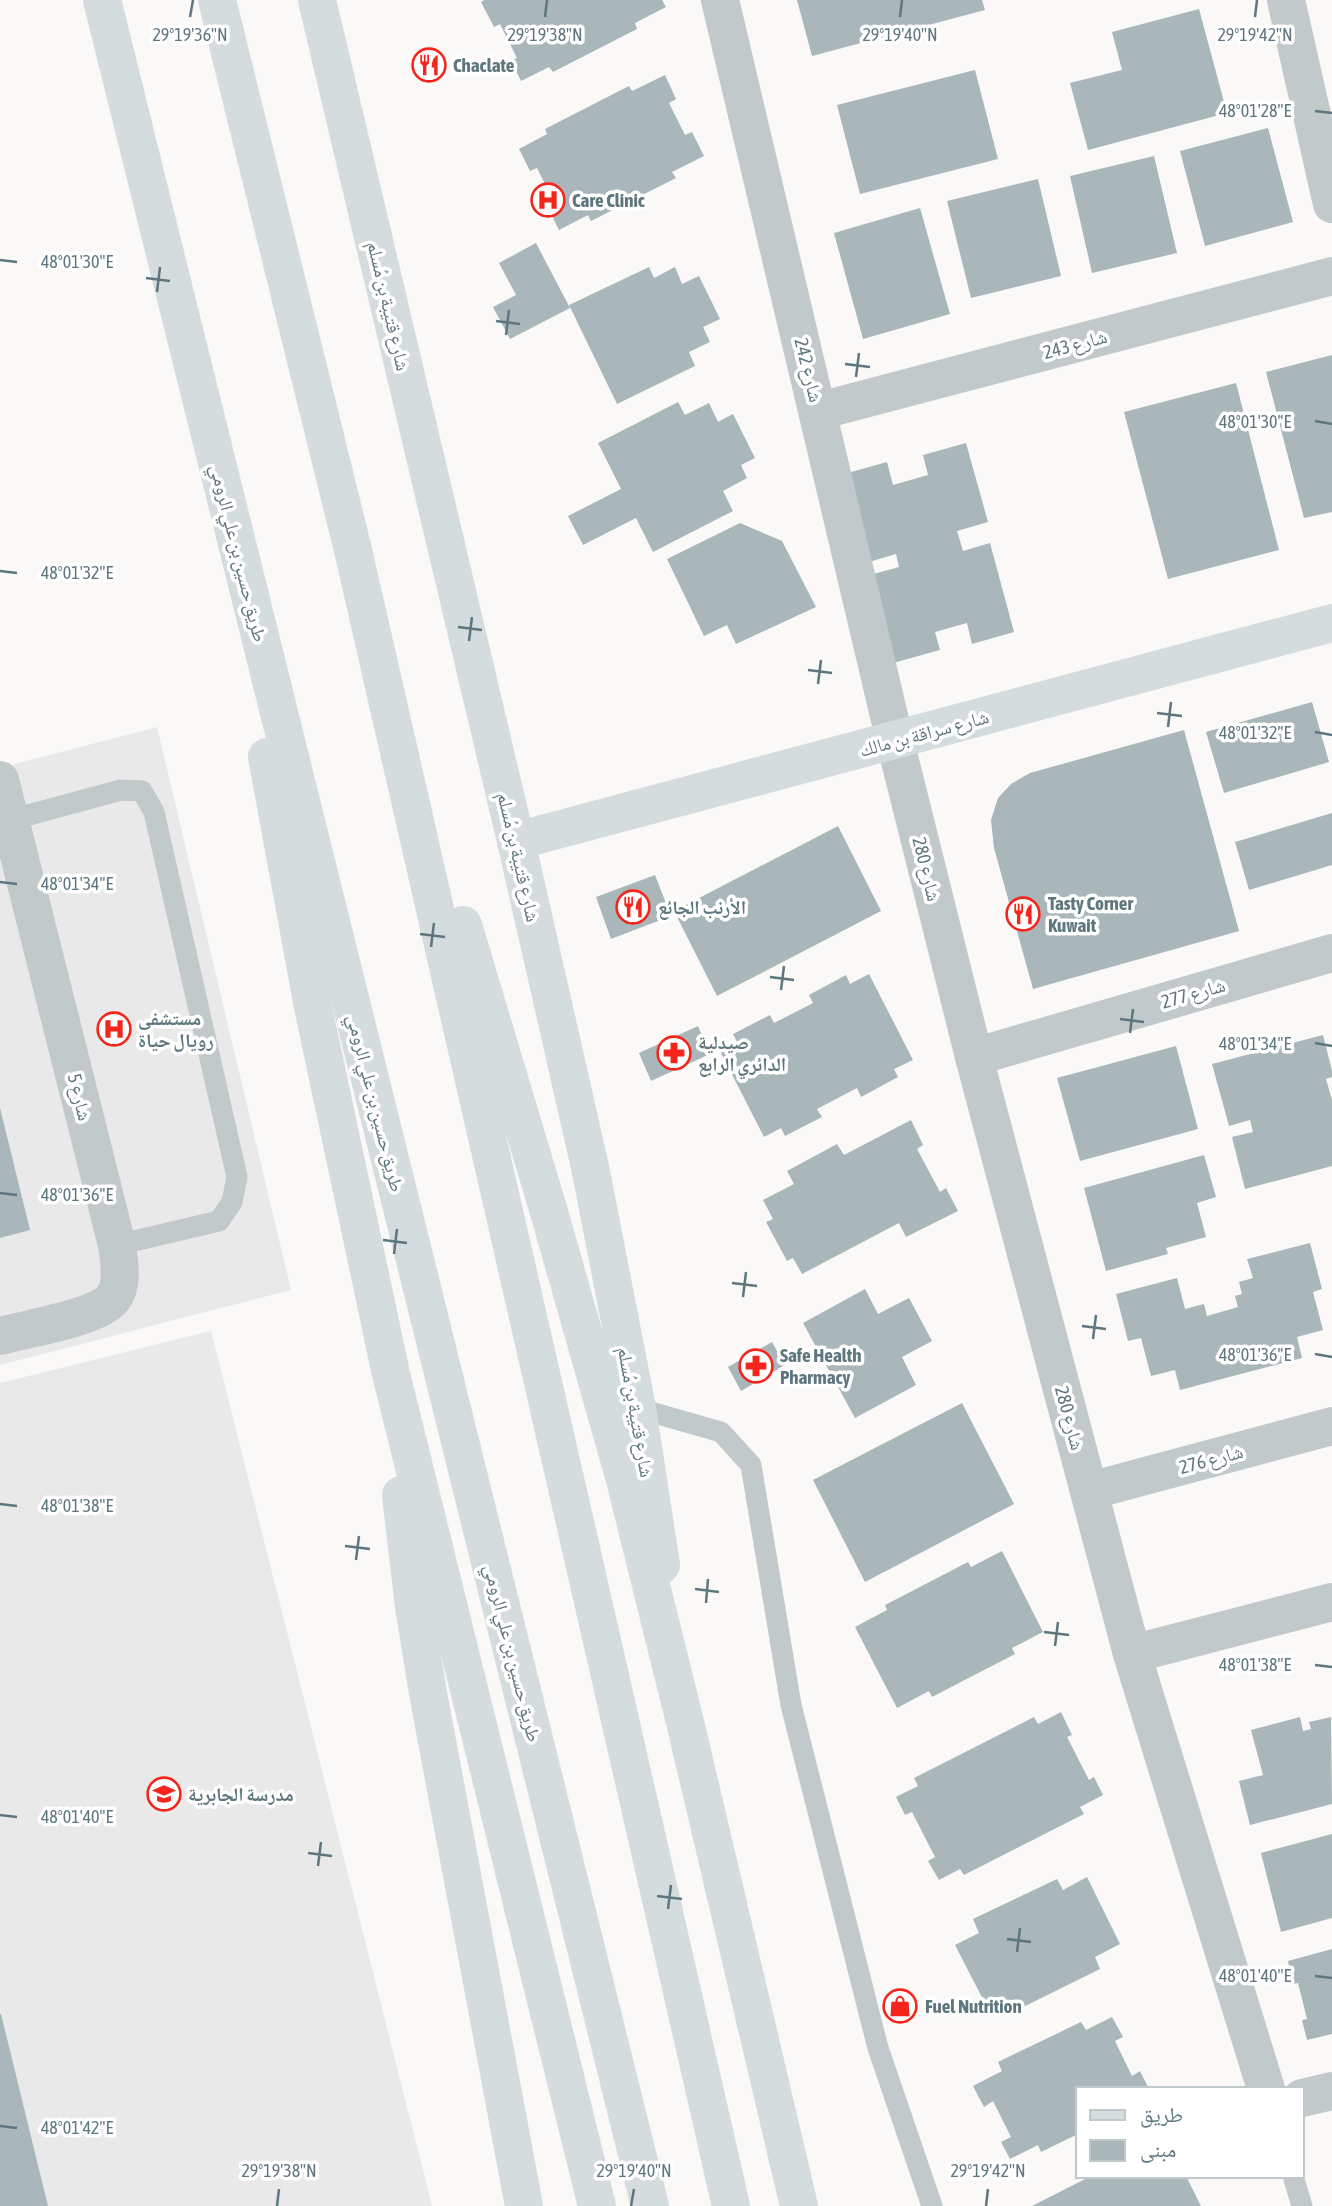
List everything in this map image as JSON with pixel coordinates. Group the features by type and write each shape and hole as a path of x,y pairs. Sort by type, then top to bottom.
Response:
{"main road":[{"name":"طريق حسين بن علي الرومي","path":"102,0 649,2200"},
{"path":"217,0 353,550 728,2196"},
{"name":"شارع قتيبة بن مُسلم","path":"317,0 516,841 590,1167 637,1408 685,1722"},
{"path":"229,510 292,904 391,1374 597,2206"},
{"path":"353,550 586,1336 624,1476 798,2200"},
{"name":"شارع سراقة بن مالك","path":"516,841 1332,623"},
{"path":"391,1374 401,1506 428,1693 524,2206"}],"street":[{"name":"شارع 242","path":"720,0 895,741"},
{"path":"1286,0 1332,204"},
{"name":"شارع 243","path":"819,411 1332,276"},
{"name":"شارع 280","path":"895,741 974,1057 1132,1654 1265,2087"},
{"name":"شارع 5","path":"0,780 117,1245 120,1276 113,1298 90,1313 0,1336"},
{"name":"شارع 277","path":"974,1057 1332,953"},
{"name":"شارع 276","path":"1089,1492 1332,1426"},
{"path":"1132,1654 1332,1602"},
{"path":"1304,2098 1332,2091"}],"lane":[{"path":"10,820 121,790 142,791 154,812 237,1177 232,1202 219,1221 117,1245"},
{"path":"637,1408 722,1432 751,1465 792,1705 878,2048 932,2206"},
{"path":"1294,2178 1302,2206"}],"shaded area":[{"name":"مستشفى رويال حياة","path":"157,727 291,1290 0,1365 0,768"},
{"name":"مدرسة الجابرية","path":"211,1331 432,2206 0,2206 0,1383"}],"building":[{"path":"662,0 666,7 635,23 637,29 553,72 549,67 521,81 511,61 517,58 500,24 494,27 481,2"},
{"path":"797,0 982,0 985,10 812,56"},
{"path":"1199,9 1227,113 1088,150 1070,83 1122,70 1112,32"},
{"path":"975,70 998,159 860,194 837,105"},
{"path":"665,75 676,99 669,103 685,135 692,132 704,156 672,172 676,178 591,221 588,215 559,230 548,208 555,204 537,168 530,171 519,149 547,134 545,129 629,86 632,91"},
{"path":"1268,128 1293,222 1205,246 1180,151"},
{"path":"1154,156 1177,253 1092,273 1070,176"},
{"path":"1038,179 1061,276 971,298 947,201"},
{"path":"920,208 950,314 863,339 834,233"},
{"path":"536,243 570,308 510,339 493,307 516,295 499,263"},
{"path":"649,267 654,278 675,267 682,284 699,276 720,319 703,327 710,342 689,352 695,366 617,404 569,305"},
{"path":"1332,355 1332,512 1304,518 1266,372"},
{"path":"1236,383 1279,550 1168,579 1124,412"},
{"path":"678,402 685,415 709,403 718,422 733,414 755,458 741,465 747,478 723,491 733,511 653,552 636,518 583,545 568,516 621,489 598,443"},
{"path":"966,443 988,522 957,531 963,551 990,543 1014,632 972,644 967,623 935,632 940,650 893,663 870,575 899,567 896,554 869,562 844,474 887,462 893,485 928,475 923,455"},
{"path":"740,523 782,541 816,607 736,644 727,625 704,636 667,559"},
{"path":"1312,702 1329,762 1224,793 1206,732"},
{"path":"1184,730 1239,931 1033,989 994,848 991,820 998,798 1011,784 1030,773"},
{"path":"1332,813 1332,865 1249,890 1235,842"},
{"path":"838,826 881,911 717,996 674,911"},
{"name":"الأرنب الجائع","path":"655,875 671,916 611,939 596,897"},
{"path":"869,974 913,1060 894,1069 898,1077 861,1097 857,1088 817,1109 822,1117 785,1136 781,1128 764,1137 720,1051 737,1042 733,1034 770,1015 774,1023 813,1003 809,995 846,975 850,984"},
{"name":"صيدلية الدائري الرابع","path":"698,1026 710,1054 651,1081 639,1053"},
{"path":"1323,1035 1332,1071 1332,1077 1326,1079 1332,1100 1332,1166 1245,1189 1232,1137 1253,1132 1250,1120 1229,1126 1212,1064"},
{"path":"1176,1046 1198,1129 1080,1161 1057,1078"},
{"path":"0,1108 30,1230 0,1238"},
{"path":"911,1120 923,1145 917,1149 940,1192 946,1188 958,1211 906,1237 899,1223 802,1274 793,1258 787,1261 766,1222 773,1219 763,1200 794,1184 787,1171 837,1144 844,1155"},
{"path":"1204,1155 1216,1197 1197,1203 1206,1237 1166,1248 1168,1254 1106,1271 1084,1188"},
{"path":"1310,1243 1322,1289 1313,1292 1323,1330 1297,1337 1302,1358 1180,1390 1175,1370 1151,1376 1141,1338 1128,1341 1116,1294 1177,1278 1185,1309 1204,1304 1207,1316 1238,1307 1235,1296 1242,1294 1239,1282 1253,1278 1247,1259"},
{"path":"865,1289 878,1314 909,1298 932,1341 902,1357 916,1385 855,1418 803,1323"},
{"name":"Safe Health Pharmacy","path":"772,1342 785,1365 741,1391 728,1367"},
{"path":"962,1403 1014,1504 865,1582 813,1480"},
{"path":"1002,1551 1043,1632 1012,1648 1015,1654 932,1697 929,1691 897,1708 855,1627 887,1610 885,1605 968,1562 971,1567"},
{"path":"1061,1712 1072,1735 1067,1737 1089,1780 1094,1777 1103,1795 1080,1807 1084,1814 964,1875 960,1869 939,1880 928,1861 935,1857 912,1812 905,1815 896,1797 918,1786 914,1778 1034,1717 1038,1724"},
{"path":"1300,1717 1303,1731 1311,1729 1309,1722 1331,1717 1332,1804 1250,1825 1239,1781 1263,1775 1251,1730"},
{"path":"1332,1834 1332,1918 1281,1932 1261,1853"},
{"path":"1087,1877 1120,1944 1095,1957 1100,1969 1017,2010 1012,2000 989,2011 955,1945 979,1933 973,1919 1057,1879 1063,1890"},
{"path":"1332,1949 1332,2034 1307,2040 1302,2020 1307,2019 1298,1983 1293,1984 1288,1961"},
{"path":"1,2014 48,2206 0,2206"},
{"path":"1112,2017 1123,2037 1115,2041 1132,2076 1140,2071 1148,2087 1076,2087 1076,2135 1041,2152 1038,2145 1010,2159 1001,2142 1011,2137 993,2101 984,2107 973,2086 1002,2071 998,2062 1081,2022 1086,2030"},
{"path":"1087,2178 1187,2178 1201,2206 1032,2206"}],"place":[{"name":"Chaclate","path":"429,65"},
{"name":"Care Clinic","path":"548,200"},
{"name":"الأرنب الجائع","path":"633,907"},
{"name":"Tasty Corner Kuwait","path":"1023,914"},
{"name":"مستشفى رويال حياة","path":"114,1029"},
{"name":"صيدلية الدائري الرابع","path":"674,1053"},
{"name":"Safe Health Pharmacy","path":"756,1366"},
{"name":"مدرسة الجابرية","path":"164,1794"},
{"name":"Fuel Nutrition","path":"900,2006"}]}
